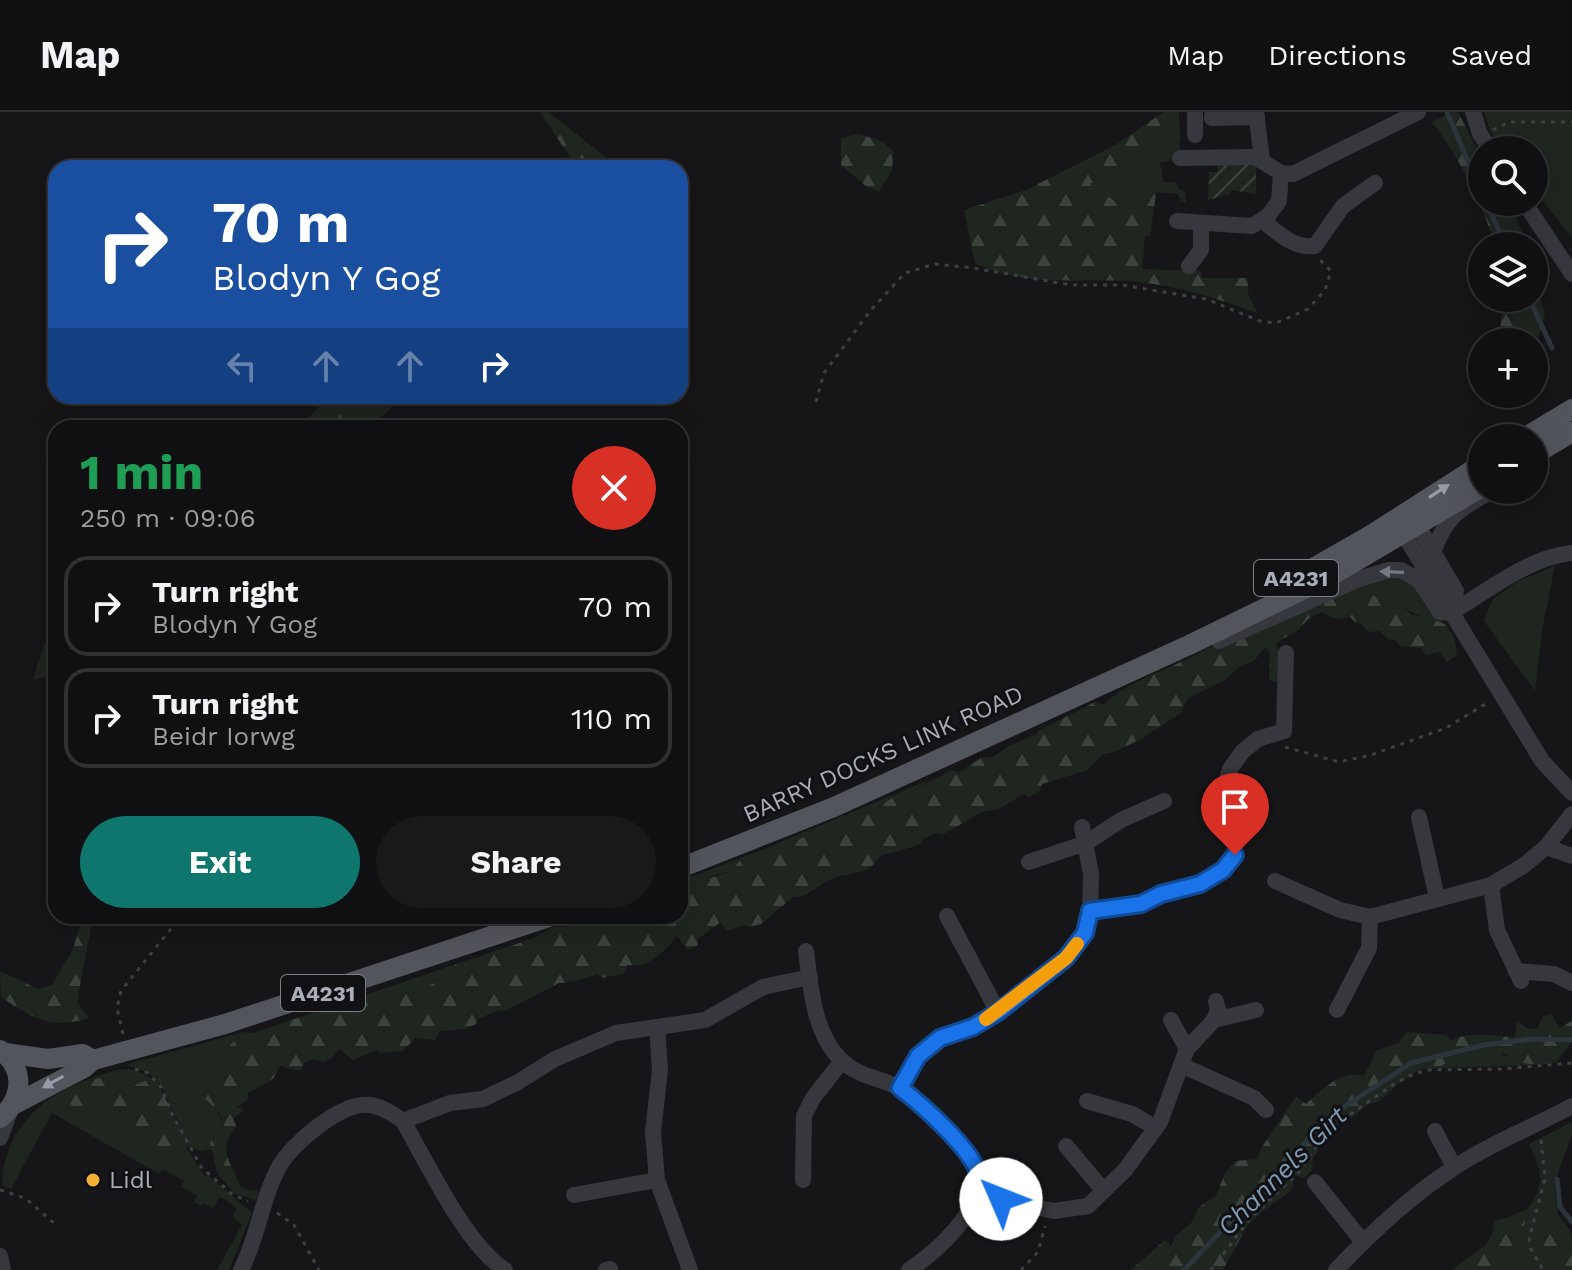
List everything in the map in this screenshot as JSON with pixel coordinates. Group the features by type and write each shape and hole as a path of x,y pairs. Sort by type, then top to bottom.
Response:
{"main road":[{"path":"1547,424 1572,409"},
{"path":"1548,447 1572,432"},
{"name":"BARRY DOCKS LINK ROAD","path":"688,865 848,800 1317,583 1468,480"},
{"name":"A4231","path":"8,1111 93,1060 238,1020 528,924"},
{"name":"A4231","path":"2,1051 48,1059 83,1054 93,1060"},
{"name":"A4231","path":"2,1051 18,1073 19,1085 8,1111"}],"street":[{"path":"1195,112 1195,135"},
{"path":"1213,112 1212,118 1257,114 1262,159"},
{"path":"1180,158 1255,157 1281,173 1293,174 1418,112"},
{"path":"1473,112 1483,136"},
{"path":"1177,221 1252,226 1279,201 1281,173"},
{"path":"1262,220 1303,248 1315,246 1343,206 1375,183"},
{"path":"1533,216 1572,274"},
{"path":"1189,266 1201,250 1201,223"},
{"path":"1531,424 1572,397"},
{"path":"1548,457 1572,439"},
{"path":"1433,552 1452,516 1471,504"},
{"path":"1406,523 1433,552 1456,591 1451,613"},
{"path":"1406,523 1451,613 1542,761 1572,793"},
{"path":"1105,683 1158,670 1376,572 1401,570 1419,580 1440,612 1451,613 1532,565 1572,553"},
{"path":"1090,911 1141,904 1161,894 1200,884 1223,870 1235,855 1235,826 1224,789 1230,769 1243,751 1258,739 1284,731 1286,653"},
{"path":"1029,862 1164,801"},
{"path":"1275,881 1340,910 1370,917 1491,885 1523,866 1546,847 1572,814"},
{"path":"1419,817 1437,898"},
{"path":"900,1088 918,1056 940,1038 973,1027 998,1012 1066,958 1085,933 1090,911 1091,874 1084,835"},
{"path":"1546,847 1572,856"},
{"path":"1491,885 1497,930 1519,976 1554,974 1572,983"},
{"path":"947,916 998,1012"},
{"path":"1337,1010 1369,948 1370,917"},
{"path":"806,951 823,1036 842,1061 867,1076 900,1088 922,1105 970,1157 978,1174 977,1194 971,1210 926,1258 909,1270"},
{"path":"403,1121 450,1103 483,1099 555,1059 616,1033 705,1020 763,987 810,977"},
{"path":"977,1194 1047,1210 1088,1206 1125,1170 1156,1128 1184,1057 1214,1020 1218,1010 1216,1001"},
{"path":"1214,1020 1256,1010"},
{"path":"1171,1020 1184,1057 1254,1098 1266,1110"},
{"path":"657,1027 660,1070 653,1132 657,1180 688,1270"},
{"path":"803,1180 804,1116 813,1098 842,1061"},
{"path":"1087,1101 1132,1114 1156,1128"},
{"path":"241,1270 280,1164 315,1127 347,1110 367,1104 390,1111 403,1121 479,1247 491,1261 505,1270"},
{"path":"1336,1270 1410,1199 1454,1167 1572,1106"},
{"path":"0,1138 8,1111"},
{"path":"1435,1131 1454,1167"},
{"path":"1066,1146 1104,1191"},
{"path":"574,1195 657,1180"},
{"path":"1315,1182 1363,1242"},
{"path":"0,1256 3,1270"}],"path":[{"path":"1494,136 1509,122 1572,122"},
{"path":"816,402 824,373 871,310 905,273 935,264 1071,285 1122,285 1206,299 1260,321 1276,323 1308,309 1325,290 1331,271 1309,247"},
{"path":"1291,749 1339,762 1371,755 1446,728 1502,694"},
{"path":"175,924 121,991 117,1008 126,1050 122,1067 148,1073 161,1087 201,1167 233,1195 280,1213 294,1225 319,1270"},
{"path":"1211,1270 1249,1220 1294,1178 1334,1126 1409,1076 1427,1070 1526,1068 1572,1063"},
{"path":"1533,1126 1541,1140 1545,1178 1529,1240 1543,1270"},
{"path":"0,1190 25,1198 54,1223"},
{"path":"1021,1270 1038,1252 1047,1210"}],"green space":[{"path":"540,112 548,112 610,160 572,160"},
{"path":"1164,112 1170,112 1157,152 1090,184 1118,203 1157,187 1150,236 1145,236 1142,269 1201,271 1202,278 1248,278 1248,293 1257,313 1169,287 1138,282 1036,279 995,271 975,263 964,210 1026,190 1117,144"},
{"path":"1170,112 1179,112 1180,135 1183,137 1180,137 1179,159 1159,163 1163,182 1176,182 1179,189 1186,193 1186,202 1181,201 1178,194 1155,192 1156,188 1118,203 1090,184 1157,152"},
{"path":"1458,112 1470,136 1468,179 1452,151 1432,122"},
{"path":"1484,112 1572,112 1572,238 1548,208 1548,136 1494,136"},
{"path":"859,134 883,142 893,151 892,171 879,191 867,187 841,165 841,138"},
{"path":"1250,161 1256,167 1256,194 1231,190 1230,194 1208,200 1209,172 1217,172 1218,164"},
{"path":"1485,216 1515,216 1522,232 1490,232"},
{"path":"1501,312 1544,312 1541,328 1500,328"},
{"path":"322,404 391,404 391,408 378,420 306,420"},
{"path":"1555,566 1542,631 1535,691 1484,621 1492,600 1520,580"},
{"path":"1398,576 1413,582 1444,624 1415,614 1399,604 1384,605 1348,589"},
{"path":"1348,589 1362,595 1373,594 1384,605 1399,604 1412,615 1429,617 1446,625 1454,637 1457,655 1447,662 1440,652 1426,655 1422,648 1400,646 1380,631 1368,632 1361,623 1350,617 1336,619 1322,612 1276,643 1280,658 1279,683 1269,680 1270,654 1265,647 1254,661 1188,698 1181,713 1141,739 1103,754 1088,770 1042,784 1040,791 1029,797 1023,794 999,809 982,812 942,835 936,833 923,839 919,845 880,856 866,870 829,880 804,895 793,897 761,924 726,931 721,922 699,938 697,946 688,950 677,936 656,958 643,964 627,965 624,973 603,978 598,974 559,983 505,1011 498,1010 478,1019 476,1024 465,1029 440,1031 435,1040 415,1038 403,1051 380,1053 377,1050 353,1060 340,1049 331,1059 323,1062 314,1059 305,1062 300,1071 280,1066 273,1079 248,1093 248,1099 237,1107 244,1110 233,1119 237,1127 227,1143 227,1156 240,1186 257,1190 256,1200 235,1194 217,1173 210,1142 224,1126 219,1113 202,1095 202,1082 226,1049 244,1032 253,1033 377,991 386,998 427,988 456,964 534,938 553,927 572,924 688,924 689,884 730,872 743,857 752,854 761,859 768,851 796,840 819,832 838,831 856,817 900,793 906,795 951,770 960,772 981,758 993,757 1095,702 1103,705 1125,689 1204,650"},
{"path":"48,643 48,676 33,680 44,645"},
{"path":"931,779 906,796 899,793 872,811 856,817 838,832 819,832 796,840 761,859 752,854"},
{"path":"743,857 730,872 716,874 688,892 688,878"},
{"path":"81,924 92,924 77,1002 89,1018 64,1023 42,1020 1,997 0,971 38,989 52,985 73,949"},
{"path":"456,964 427,988 386,998 377,991"},
{"path":"1552,1014 1559,1028 1572,1021 1572,1041 1557,1062 1529,1064 1504,1053 1488,1058 1483,1049 1461,1054 1438,1068 1421,1069 1399,1083 1381,1100 1335,1123 1312,1160 1313,1169 1304,1178 1295,1175 1292,1190 1247,1226 1223,1270 1131,1270 1165,1240 1171,1246 1176,1236 1192,1222 1199,1207 1216,1196 1225,1173 1236,1161 1257,1159 1296,1096 1306,1104 1340,1078 1347,1075 1364,1076 1377,1050 1398,1043 1407,1032 1446,1035 1451,1040 1475,1035 1515,1037 1517,1022 1528,1029 1538,1028 1543,1016"},
{"path":"244,1032 226,1049 202,1082 224,1126 210,1141 212,1149 201,1151 192,1148 192,1132 174,1115 154,1077 125,1065"},
{"path":"1483,1049 1536,1065 1438,1068 1461,1054"},
{"path":"123,1069 135,1070 152,1079 137,1084 128,1080 105,1081 102,1113 108,1120 125,1134 154,1142 172,1165 187,1149 205,1177 208,1175 252,1213 229,1270 217,1270 242,1225 233,1217 236,1208 219,1198 213,1208 194,1202 197,1195 181,1187 184,1181 162,1169 159,1174 52,1113 11,1189 2,1185 13,1139 40,1106 78,1083"},
{"path":"101,1078 105,1081 128,1080 137,1084 156,1079 178,1124 192,1131 192,1148 187,1146 186,1152 171,1165 158,1162 154,1142 125,1134 102,1113 92,1114 65,1102 79,1085"},
{"path":"1572,1122 1572,1135 1554,1184 1558,1215 1570,1230 1572,1238 1572,1270 1452,1270 1505,1231 1529,1208 1540,1181 1529,1144"},
{"path":"1526,1209 1524,1226 1527,1246 1519,1256 1515,1270 1479,1270 1474,1262 1492,1235 1494,1221"},
{"path":"1558,1215 1570,1241 1572,1270 1550,1270 1534,1243"}],"waterway":[{"path":"1447,112 1468,161"},
{"path":"1492,216 1500,232"},
{"path":"1535,312 1552,348"},
{"name":"Channels Girt","path":"1184,1270 1332,1115 1411,1063 1484,1045 1532,1039 1572,1040"},
{"path":"1557,1179 1560,1207 1572,1222"}],"slow traffic":[{"path":"986,1019 1066,958 1077,944"}],"place":[{"name":"Lidl","path":"93,1180"}],"route":[{"path":"1001,1199 977,1194 978,1174 970,1157 922,1105 900,1088 918,1056 940,1038 973,1027 998,1012 1066,958 1085,933 1090,911 1141,904 1161,894 1200,884 1223,870 1235,855"}]}
